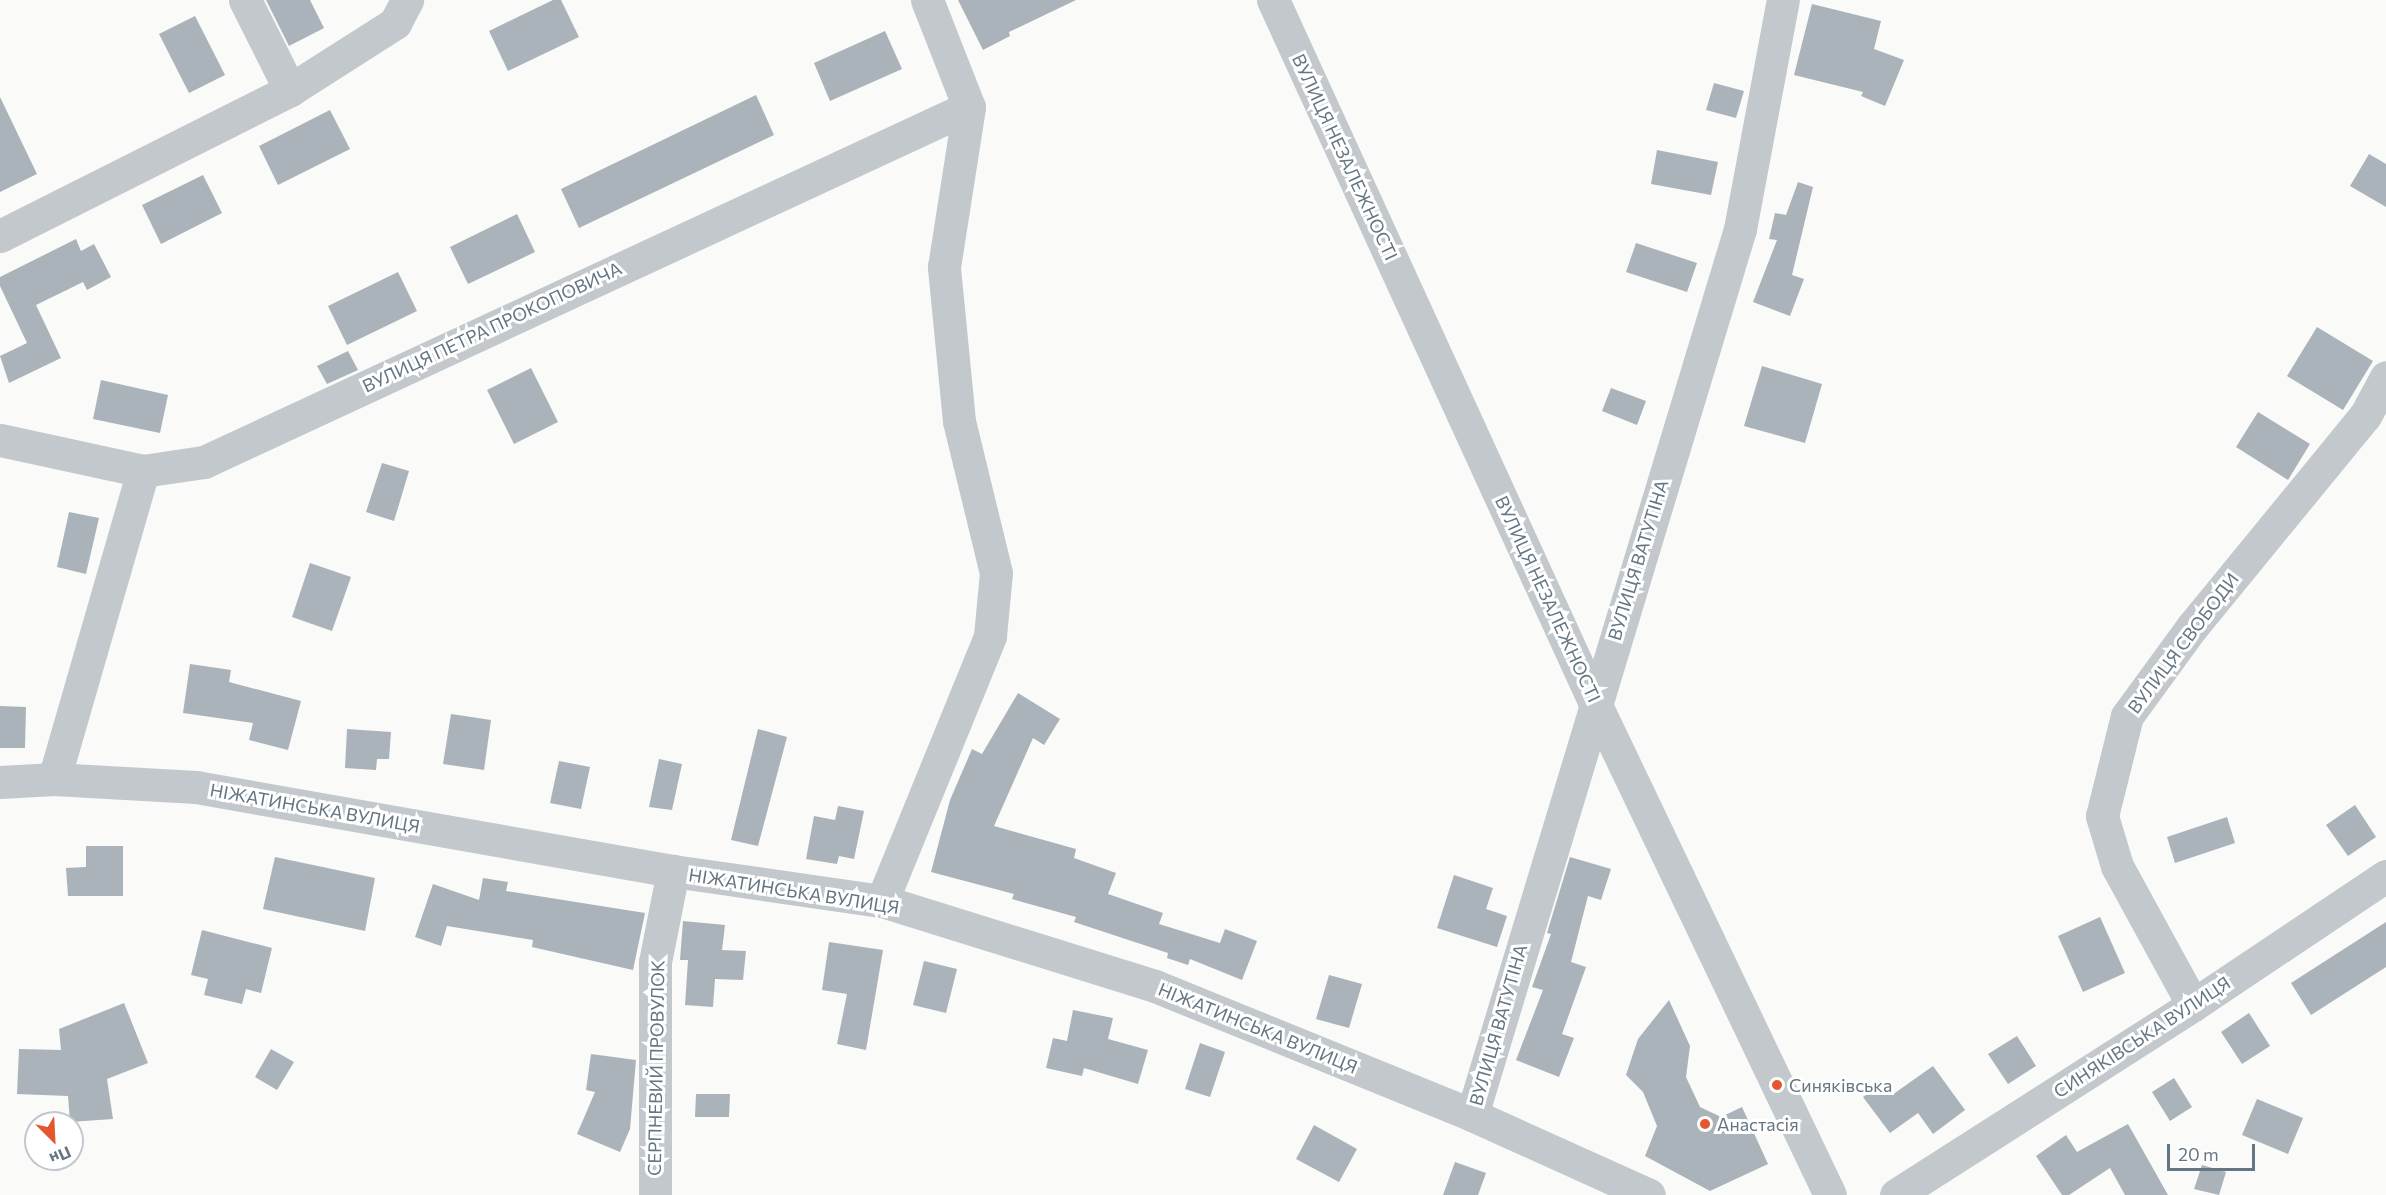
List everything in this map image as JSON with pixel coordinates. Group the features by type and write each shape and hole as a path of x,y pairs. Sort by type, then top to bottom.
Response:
{"street":[{"path":"245,0 290,90"},
{"path":"0,236 290,90 395,22 407,0"},
{"path":"882,902 990,636 996,573 959,421 944,267 969,106 927,0"},
{"name":"ВУЛИЦЯ НЕЗАЛЕЖНОСТІ","path":"1273,0 1594,701 1830,1195"},
{"name":"ВУЛИЦЯ ВАТУТІНА","path":"1472,1115 1594,701 1740,229 1783,0"},
{"name":"ВУЛИЦЯ ПЕТРА ПРОКОПОВИЧА","path":"0,440 143,471 204,462 969,106"},
{"name":"ВУЛИЦЯ СВОБОДИ","path":"2193,1005 2117,866 2102,816 2127,716 2192,627 2365,416 2386,377"},
{"path":"54,779 143,471"},
{"name":"НІЖАТИНСЬКА ВУЛИЦЯ","path":"0,782 54,779 196,787 673,871 882,902 1155,986 1472,1115 1649,1195"},
{"name":"СЕРПНЕВИЙ ПРОВУЛОК","path":"655,1195 655,962 673,871"},
{"name":"СИНЯКІВСЬКА ВУЛИЦЯ","path":"1896,1195 2193,1005 2386,876"}],"building":[{"path":"266,0 310,0 324,28 289,46"},
{"path":"553,0 561,0 579,37 508,71 489,31"},
{"path":"958,0 1076,0 1009,32 1010,36 983,50"},
{"path":"1812,4 1881,21 1874,49 1904,60 1885,106 1861,96 1863,92 1794,75"},
{"path":"195,16 225,75 189,93 159,34"},
{"path":"885,31 902,69 830,101 814,63"},
{"path":"1714,83 1744,91 1736,118 1706,110"},
{"path":"756,95 774,135 579,228 561,189"},
{"path":"0,97 37,174 0,192"},
{"path":"330,110 350,149 278,185 259,146"},
{"path":"1657,150 1718,162 1711,195 1651,184"},
{"path":"2369,154 2386,164 2386,207 2350,186"},
{"path":"203,175 222,213 161,244 142,205"},
{"path":"1798,182 1813,187 1792,275 1804,279 1790,316 1753,302 1777,240 1769,239 1775,213 1786,215"},
{"path":"517,214 535,252 468,284 450,247"},
{"path":"76,239 81,251 94,244 111,277 87,290 83,282 36,305 61,358 9,383 0,356 27,343 0,286 0,277"},
{"path":"1636,243 1697,263 1687,292 1626,272"},
{"path":"398,272 417,311 347,345 328,306"},
{"path":"2317,327 2373,361 2343,410 2287,376"},
{"path":"348,351 358,370 327,384 317,366"},
{"path":"1762,366 1822,384 1805,443 1744,426"},
{"path":"531,368 558,422 514,444 487,390"},
{"path":"101,380 168,395 160,433 93,419"},
{"path":"1611,388 1646,401 1637,425 1602,411"},
{"path":"2258,412 2310,444 2288,480 2236,447"},
{"path":"382,463 409,471 394,521 366,512"},
{"path":"69,512 99,518 86,574 57,567"},
{"path":"310,563 351,577 332,631 292,617"},
{"path":"190,664 231,670 229,682 301,701 288,750 249,740 253,723 183,713"},
{"path":"1018,693 1060,719 1044,745 1033,738 994,826 1076,849 1074,858 1116,873 1108,894 1163,913 1159,924 1220,943 1225,929 1257,941 1242,980 1190,959 1188,965 1167,958 1168,953 1074,922 1076,917 1012,899 1014,894 931,872 950,800 972,749 982,754"},
{"path":"0,706 26,707 25,748 0,748"},
{"path":"451,714 491,720 484,770 443,764"},
{"path":"347,729 391,732 389,759 377,759 376,770 345,768"},
{"path":"758,729 787,737 758,846 731,840"},
{"path":"659,759 682,764 672,810 649,807"},
{"path":"559,761 590,767 581,809 550,803"},
{"path":"2355,805 2376,837 2348,856 2326,825"},
{"path":"838,806 864,811 854,859 839,856 837,864 806,859 814,816 835,820"},
{"path":"2227,817 2235,843 2175,863 2167,837"},
{"path":"86,846 123,846 123,896 68,896 66,868 86,867"},
{"path":"275,857 375,878 365,931 263,909"},
{"path":"1570,857 1611,869 1601,900 1588,896 1571,962 1586,967 1562,1034 1574,1038 1559,1077 1516,1060 1543,990 1532,987 1551,934 1547,933"},
{"path":"1454,875 1493,888 1486,909 1507,916 1497,947 1437,928"},
{"path":"483,878 508,882 506,891 645,913 633,970 532,947 533,940 447,926 441,946 415,937 433,884 479,900"},
{"path":"2100,917 2125,973 2083,992 2058,936"},
{"path":"683,921 725,925 722,950 746,951 743,980 715,979 713,1007 685,1005 688,960 680,960"},
{"path":"2386,922 2386,967 2311,1015 2291,983"},
{"path":"202,930 272,948 261,993 246,989 242,1004 204,995 208,979 191,975"},
{"path":"829,942 883,950 866,1050 837,1044 847,994 822,990"},
{"path":"924,961 957,969 946,1013 913,1005"},
{"path":"1329,975 1362,984 1349,1028 1316,1019"},
{"path":"1669,1000 1690,1046 1686,1077 1700,1107 1721,1117 1742,1107 1768,1164 1710,1191 1645,1156 1657,1126 1643,1092 1626,1075 1638,1039"},
{"path":"124,1003 148,1063 107,1079 113,1119 84,1121 84,1111 69,1111 68,1096 17,1094 19,1049 61,1050 59,1029"},
{"path":"1073,1010 1113,1018 1108,1039 1148,1050 1138,1084 1084,1068 1082,1076 1046,1068 1053,1038 1067,1041"},
{"path":"2249,1013 2270,1046 2242,1064 2221,1032"},
{"path":"2017,1036 2036,1066 2008,1084 1988,1054"},
{"path":"1200,1043 1225,1052 1210,1097 1185,1089"},
{"path":"271,1049 294,1062 277,1090 255,1077"},
{"path":"591,1054 636,1060 630,1129 620,1152 577,1134 595,1092 586,1090"},
{"path":"1933,1066 1965,1110 1933,1134 1918,1113 1890,1133 1863,1097 1883,1083 1892,1095"},
{"path":"2174,1078 2192,1107 2170,1121 2152,1092"},
{"path":"696,1094 730,1094 729,1117 695,1117"},
{"path":"2257,1099 2303,1118 2288,1154 2242,1135"},
{"path":"2128,1124 2168,1195 2125,1195 2110,1168 2069,1195 2062,1195 2036,1156 2066,1135 2077,1152"},
{"path":"1314,1125 1357,1149 1339,1182 1296,1159"},
{"path":"1455,1162 1486,1173 1478,1195 1443,1195"},
{"path":"2202,1165 2226,1172 2219,1195 2194,1189"}],"place":[{"name":"Синяківська","path":"1777,1085"},
{"name":"Анастасія","path":"1705,1124"}]}
